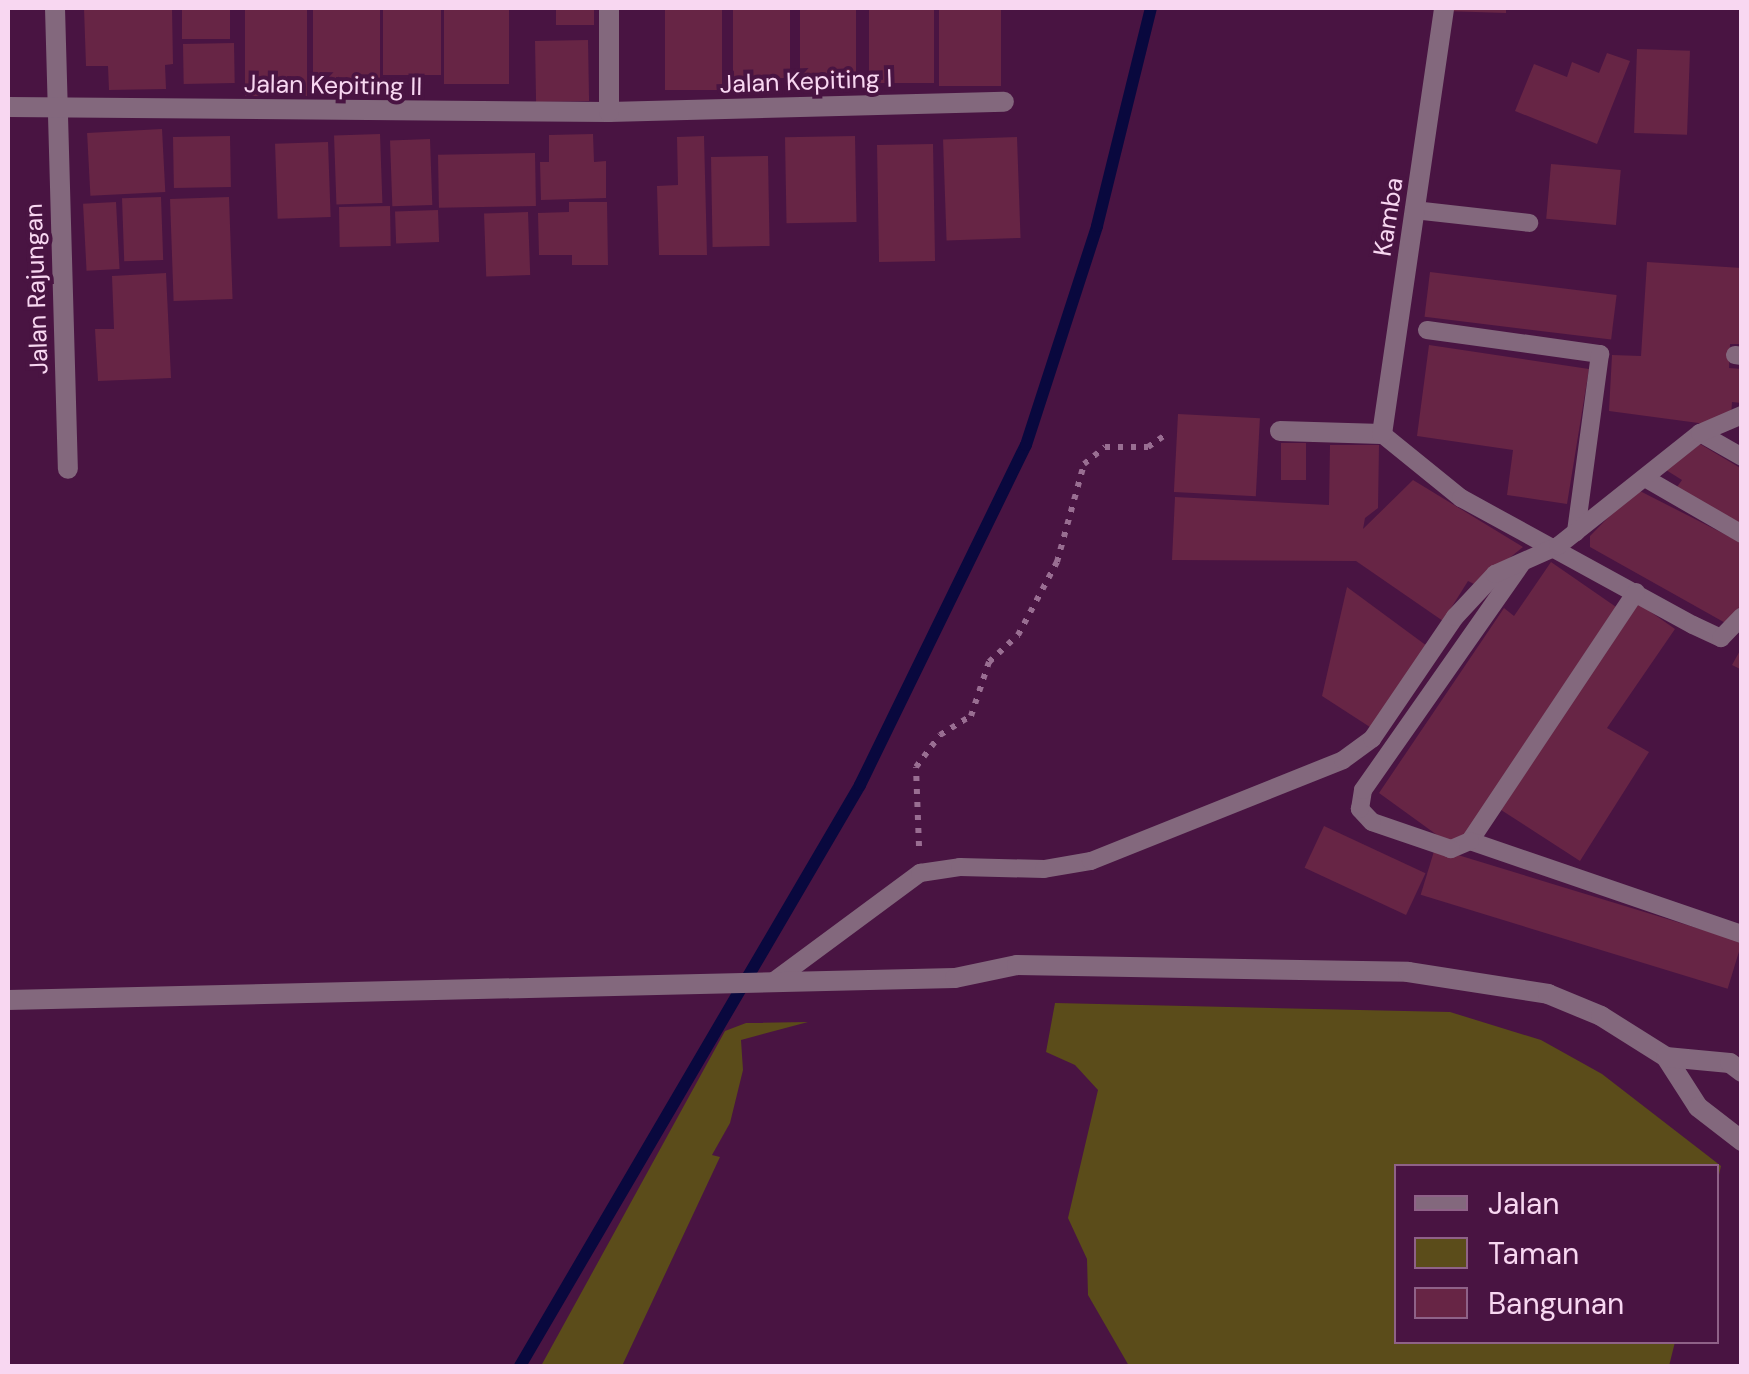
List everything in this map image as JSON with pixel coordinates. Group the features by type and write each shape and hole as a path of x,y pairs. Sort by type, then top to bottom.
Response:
{"street":[{"name":"Jalan Rajungan","path":"55,8 68,469"},
{"path":"608,112 609,8"},
{"name":"Kamba","path":"1382,434 1444,8"},
{"name":"Jalan Kepiting I","path":"608,112 1004,102"},
{"name":"Jalan Kepiting II","path":"8,107 608,112"},
{"path":"1280,431 1382,434"},
{"path":"8,1000 690,980 955,978 1017,965 1408,972 1548,994 1618,1025 1666,1058 1698,1107 1742,1142"},
{"path":"1666,1058 1730,1062 1742,1072"}],"lane":[{"path":"1414,210 1529,222"},
{"path":"1427,330 1600,354 1576,532"},
{"path":"774,981 912,880 960,867 1044,870 1091,861 1343,760 1372,739 1455,617 1495,574 1558,546 1700,433 1742,415"},
{"path":"1700,433 1742,457"},
{"path":"1382,434 1461,498 1558,546 1721,638 1742,616"},
{"path":"1644,478 1742,534"},
{"path":"1522,562 1363,790 1360,809 1372,822 1452,849 1470,841 1636,592"},
{"path":"1470,841 1742,934"}],"path":[{"path":"912,880 919,851 916,768 940,735 971,716 989,662 1026,620 1057,562 1084,464 1104,446 1148,447 1164,436"}],"green space":[{"path":"1055,1003 1450,1012 1541,1040 1602,1074 1718,1164 1394,1164 1394,1344 1674,1344 1669,1366 1129,1366 1088,1295 1087,1259 1068,1218 1098,1090 1075,1065 1046,1052"},
{"path":"808,1022 741,1040 743,1070 730,1123 712,1155 720,1157 622,1366 541,1366 725,1031 746,1023"}],"building":[{"path":"84,8 172,8 173,64 165,65 166,89 109,90 108,66 86,66"},
{"path":"182,8 230,8 230,39 182,39"},
{"path":"245,8 307,8 307,96 245,96"},
{"path":"313,8 380,8 380,94 313,94"},
{"path":"383,8 441,8 441,75 383,75"},
{"path":"444,8 509,8 509,84 444,84"},
{"path":"556,8 594,8 594,25 556,25"},
{"path":"665,8 722,8 722,90 665,90"},
{"path":"733,8 790,8 790,78 733,78"},
{"path":"800,8 856,8 856,89 800,89"},
{"path":"869,8 934,8 934,83 869,83"},
{"path":"939,8 1001,8 1001,86 939,86"},
{"path":"1506,8 1506,13 1444,11"},
{"path":"588,40 589,101 536,102 535,41"},
{"path":"234,43 235,83 184,84 183,44"},
{"path":"1637,49 1690,51 1687,135 1634,133"},
{"path":"1607,53 1630,61 1597,144 1515,111 1534,64 1567,77 1572,62 1599,73"},
{"path":"162,129 165,192 90,196 87,133"},
{"path":"380,134 382,203 336,205 334,136"},
{"path":"593,134 594,162 606,161 606,198 541,200 540,162 549,162 549,135"},
{"path":"230,136 231,187 174,188 173,137"},
{"path":"704,136 707,255 659,255 657,186 678,185 677,137"},
{"path":"855,136 857,222 787,223 785,137"},
{"path":"1017,137 1021,238 947,241 943,140"},
{"path":"430,139 432,205 392,206 390,140"},
{"path":"328,142 331,217 278,219 275,144"},
{"path":"933,144 935,261 879,262 877,145"},
{"path":"535,153 536,206 439,208 438,155"},
{"path":"768,156 770,246 713,247 711,157"},
{"path":"1551,164 1621,170 1616,225 1546,219"},
{"path":"161,197 163,260 124,261 122,198"},
{"path":"229,197 233,299 174,301 170,199"},
{"path":"116,202 120,269 87,271 83,204"},
{"path":"569,202 607,202 608,265 572,265 572,255 539,255 538,213 569,212"},
{"path":"390,206 391,246 340,247 339,207"},
{"path":"438,210 439,242 396,243 395,212"},
{"path":"528,212 530,275 486,276 484,214"},
{"path":"1647,262 1742,268 1742,344 1730,344 1729,368 1742,369 1742,403 1732,402 1731,416 1706,424 1609,411 1612,355 1641,356"},
{"path":"1430,272 1617,295 1611,340 1425,317"},
{"path":"166,273 171,378 98,381 95,329 114,329 112,276"},
{"path":"1429,345 1589,369 1567,504 1507,495 1513,450 1417,436"},
{"path":"1178,414 1260,418 1256,496 1174,492"},
{"path":"1281,443 1306,443 1306,480 1281,480"},
{"path":"1700,444 1742,469 1742,527 1677,487 1682,480 1666,470"},
{"path":"1330,445 1379,445 1378,508 1365,518 1363,529 1413,480 1523,547 1476,585 1468,581 1443,621 1356,561 1172,560 1175,497 1329,505"},
{"path":"1636,489 1742,543 1742,602 1729,625 1590,547 1590,536"},
{"path":"1551,562 1619,609 1455,848 1379,793 1504,608 1514,616"},
{"path":"1347,587 1427,646 1373,729 1322,696"},
{"path":"1638,603 1675,629 1607,728 1649,752 1580,861 1498,808"},
{"path":"1742,647 1742,670 1732,665"},
{"path":"1324,826 1426,873 1406,915 1305,868"},
{"path":"1435,848 1742,942 1728,989 1421,895"}],"waterway":[{"path":"520,1366 860,785 1026,445 1097,226 1151,8"}]}
